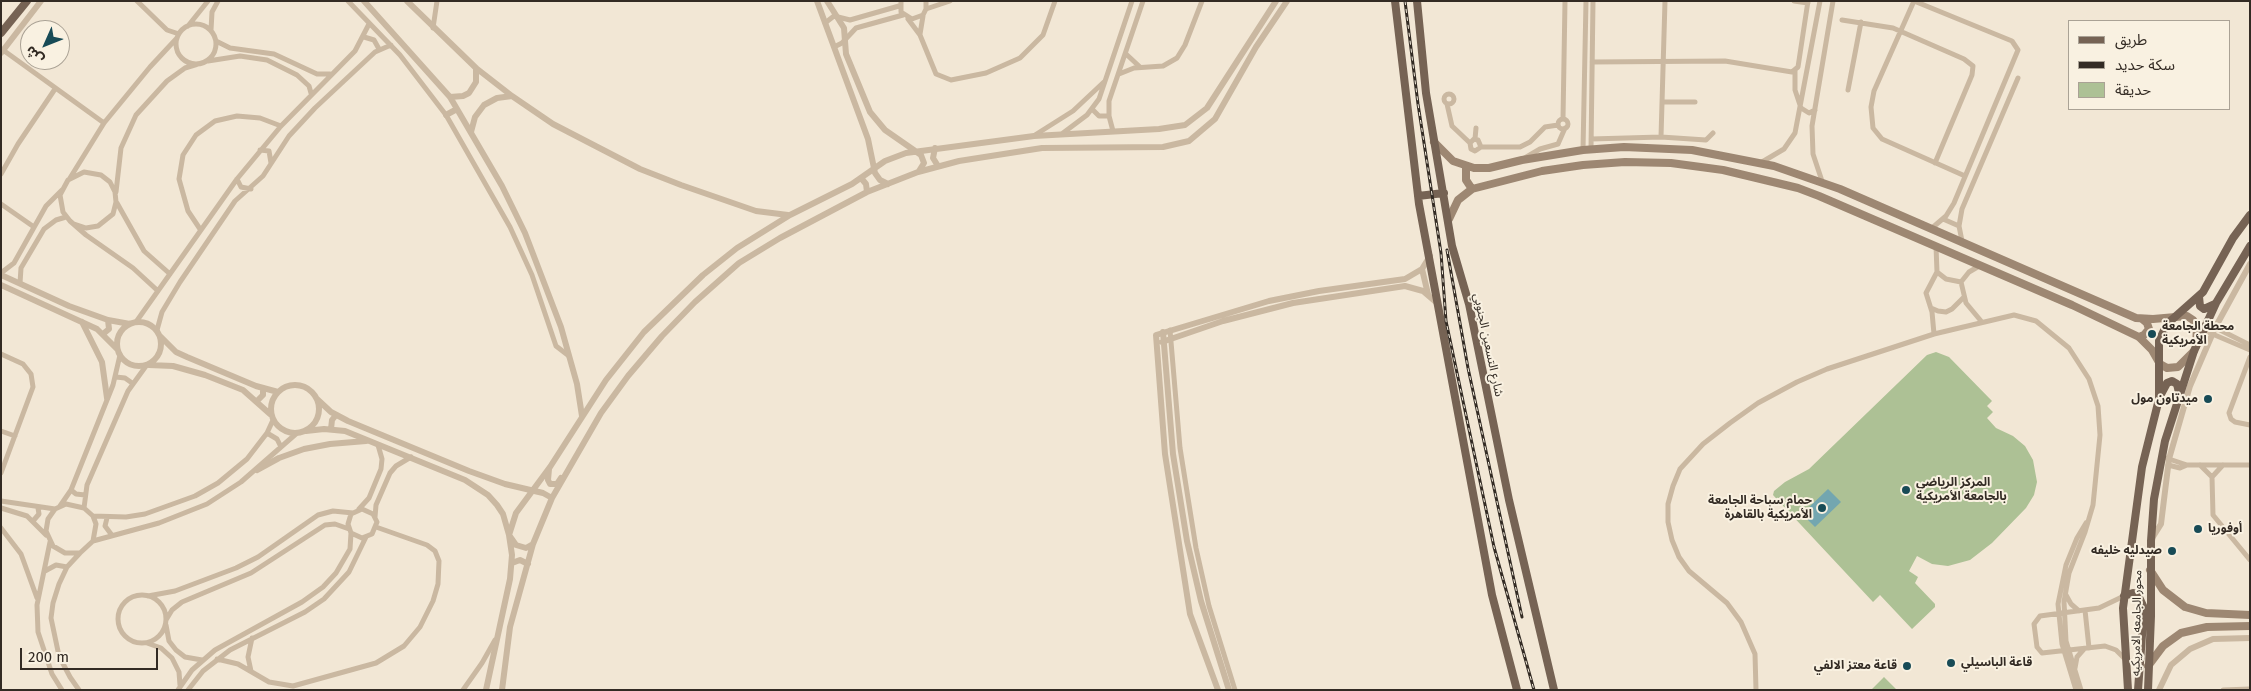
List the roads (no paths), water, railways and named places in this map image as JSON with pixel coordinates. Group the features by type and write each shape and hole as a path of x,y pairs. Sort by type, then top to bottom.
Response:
{"main road":[{"path":"1,33 27,1"},
{"path":"1395,1 1418,196 1492,595 1517,690"},
{"name":"شارع التسعين الجنوبي","path":"1417,1 1426,93 1455,257 1468,304 1509,500 1554,690"},
{"path":"1434,142 1447,156 1466,167 1489,168 1522,160 1587,150 1624,147 1710,152 1762,162 1822,181 2142,319 2147,323 2149,329 2144,335 2139,336"},
{"path":"1624,147 1630,154 1625,162"},
{"path":"1654,162 1650,154 1657,148"},
{"path":"1449,219 1458,200 1472,188 1542,171 1583,165 1625,162 1654,162 1723,170 1798,188 1981,265 2139,336 2152,350 2163,367 2175,369 2182,365 2195,349 2196,323 2187,316 2142,319"},
{"path":"1466,167 1466,180 1472,188"},
{"path":"1418,196 1444,193"},
{"name":"محور الجامعه الامريكيه","path":"2128,690 2128,662 2123,630 2124,596 2142,467 2159,399 2158,361 2161,335 2167,324 2199,297 2233,238 2250,214"},
{"name":"محور الجامعه الامريكيه","path":"2148,690 2151,542 2179,393 2195,349 2216,303 2250,246"},
{"path":"2199,297 2200,306 2204,308 2216,303"},
{"path":"2159,399 2170,381 2177,384 2179,393"},
{"path":"2150,570 2172,599 2185,607 2206,613 2250,615"},
{"path":"2124,596 2133,593 2138,595 2142,599 2144,608 2144,640 2138,690"},
{"path":"2206,613 2206,626"},
{"path":"2148,666 2171,639 2192,629 2206,626 2250,626"}],"street":[{"path":"41,1 2,52 104,124"},
{"path":"137,1 167,30 178,36"},
{"path":"208,1 188,26 150,66 104,124 62,189 49,202 14,263 1,274 20,284 108,320 150,324 176,352 263,389 278,392"},
{"path":"205,62 215,52 216,41 211,31 212,12 218,1"},
{"path":"348,1 410,67 446,115 510,226 532,275 556,346 569,356"},
{"path":"364,1 450,97 502,186 525,233 556,312 577,384 582,416"},
{"path":"407,1 433,29 476,68 553,124 640,169 737,205 764,213 790,215"},
{"path":"433,29 437,1"},
{"path":"817,1 868,139 877,177 888,184"},
{"path":"920,35 926,1"},
{"path":"926,9 950,1"},
{"path":"834,16 850,20 900,4 903,15 920,35 933,70 940,78 951,80 986,73 1011,64 1029,52 1043,35 1055,1"},
{"path":"1063,133 1079,122 1092,109 1103,90 1132,1"},
{"path":"1113,131 1108,116 1109,101 1143,1"},
{"path":"1118,75 1129,69 1163,66 1176,58 1185,46 1202,1"},
{"path":"509,535 516,513 550,468 606,380 658,318 719,262 790,215 861,178 896,156 935,148 1034,136 1159,129 1185,125 1204,112 1276,1"},
{"path":"502,690 506,647 533,544 552,498 601,413 628,376 662,336 695,302 739,263 780,238 867,192 938,166 1042,148 1163,147 1182,143 1196,137 1211,124 1256,47 1287,1"},
{"path":"1558,125 1559,120 1563,118 1565,1"},
{"path":"1586,1 1583,124 1587,150"},
{"path":"1587,150 1591,139 1593,1"},
{"path":"1661,137 1665,1"},
{"path":"1794,1 1808,2 1799,63 1795,70 1795,90 1800,106 1806,112 1815,110"},
{"path":"1762,162 1784,149 1795,133 1820,1"},
{"path":"1822,181 1812,144 1815,110 1833,1"},
{"path":"1932,228 1943,219 1954,203 2018,50 2014,43 1914,1 1874,91 1871,122 1876,133 1882,138 1965,176"},
{"path":"828,2 834,16 844,28 846,54 870,112 885,130 922,155 924,163 918,172"},
{"path":"834,48 856,28 903,15"},
{"path":"908,19 918,19 923,15"},
{"path":"1128,15 1138,18"},
{"path":"825,23 834,16"},
{"path":"1842,20 1901,31 1964,59 1973,66 1972,76 1936,163"},
{"path":"1848,90 1860,22"},
{"path":"62,690 52,674 38,632 38,599 46,571 49,540 48,519 71,490 116,378 118,337 133,323 158,291 236,179 311,93 351,55 364,37 370,24"},
{"path":"188,26 202,25 211,31"},
{"path":"178,36 176,46 180,56 186,61 198,64"},
{"path":"364,37 374,40 379,49"},
{"path":"216,41 230,48 274,54 317,74 331,74"},
{"path":"84,508 85,495 91,476 132,383 147,365 156,360 161,351 158,333 162,312 201,249 235,201 251,189 301,123 379,49 390,45"},
{"path":"1126,54 1140,68"},
{"path":"74,224 86,228 98,226 113,214 116,202 121,148 136,115 167,81 185,68 205,62 240,56 267,60 297,75 309,86 311,93"},
{"path":"1592,62 1663,63 1725,61 1787,72 1795,70"},
{"path":"450,97 456,98 469,93 476,82 476,68"},
{"path":"1962,241 1959,226 1962,209 2018,78"},
{"path":"1034,136 1073,111 1107,79"},
{"path":"1224,82 1233,87"},
{"path":"1,174 18,144 55,90"},
{"path":"2002,92 2011,95"},
{"path":"471,132 475,117 484,105 497,98 512,96"},
{"path":"1998,100 2007,103"},
{"path":"1662,102 1695,102"},
{"path":"1447,104 1452,126 1470,143 1470,147 1474,151 1482,147 1520,147 1530,142 1546,127 1558,125 1565,128"},
{"path":"446,115 457,109"},
{"path":"1092,109 1098,116 1108,116"},
{"path":"200,229 188,211 179,179 183,155 196,134 215,121 237,116 260,118 281,126"},
{"path":"1522,160 1542,148 1558,144 1568,122 1563,118"},
{"path":"1583,124 1591,124"},
{"path":"1470,143 1475,139 1476,128"},
{"path":"1591,139 1661,137 1706,140 1713,134"},
{"path":"1475,139 1481,142 1482,147"},
{"path":"935,148 933,158 938,166"},
{"path":"260,150 269,151 272,155 271,163"},
{"path":"1974,155 1984,158"},
{"path":"68,180 78,173 96,172 106,178 116,192"},
{"path":"861,178 866,184 867,192"},
{"path":"236,179 241,187 251,189"},
{"path":"62,189 60,201 66,217 133,268 158,291"},
{"path":"116,202 144,251 170,274"},
{"path":"1,204 34,227"},
{"path":"20,284 21,268 44,229 56,220 66,217"},
{"path":"1943,219 1959,226"},
{"path":"1934,334 1931,308 1926,293 1937,272 1936,246"},
{"path":"1218,690 1190,614 1165,454 1156,335 1269,301 1318,291 1405,279 1422,269 1430,256"},
{"path":"2250,264 2213,331 2190,386 2167,460 2180,468 2187,465 2250,465"},
{"path":"1981,265 1970,272 1961,282 1963,298 1968,308 1981,321"},
{"path":"1422,269 1428,294"},
{"path":"1937,272 1949,281 1961,282"},
{"path":"1,285 81,321 103,334 118,352 134,366 173,366 232,385 258,401 283,430 297,433 331,429 345,431 465,480 488,495 503,514 509,535 512,563 486,690"},
{"path":"1156,344 1223,321 1319,298 1405,286 1428,294 1437,303"},
{"path":"1931,308 1946,312 1963,298"},
{"path":"1756,690 1754,654 1744,627 1727,604 1689,571 1675,548 1670,531 1668,513 1670,495 1676,478 1685,462 1730,422 1768,397 1828,369 1934,334 1981,321 2014,314 2036,321 2065,343 2085,371 2095,396 2100,425 2095,490 2090,518 2069,573 2061,613"},
{"path":"103,334 109,329 108,320"},
{"path":"81,321 99,354 106,380 108,398"},
{"path":"2205,327 2250,350"},
{"path":"1167,331 1173,454 1187,541 1207,620 1229,690"},
{"path":"2224,336 2250,345"},
{"path":"1167,340 1179,439 1196,548 1209,606 1235,690"},
{"path":"173,366 176,352"},
{"path":"1,354 23,364 32,380 32,393 1,473"},
{"path":"2250,357 2229,413 2235,422 2250,424"},
{"path":"116,378 125,378 132,383"},
{"path":"1,501 38,508 58,508 72,504 84,508 93,516 107,518 145,514 195,496 218,483 258,448 267,433 272,417 271,402 278,392 292,385 300,385 310,390 336,416 469,471 552,498"},
{"path":"258,401 263,395 263,389"},
{"path":"306,431 318,417 317,399"},
{"path":"331,429 332,420 336,416"},
{"path":"1,431 15,436"},
{"path":"267,433 277,439 281,447"},
{"path":"79,690 62,663 52,625 54,597 67,567 93,541 111,534 181,516 224,495 257,470 297,433"},
{"path":"257,470 279,458 310,448 343,442 370,441"},
{"path":"179,689 187,675 202,660 237,636 316,593 336,573 350,546 348,521 353,513 370,498 381,469 382,459 378,444"},
{"path":"1165,454 1173,454"},
{"path":"376,528 376,506 390,473 396,466 412,457"},
{"path":"2200,465 2212,477 2213,515 2250,560"},
{"path":"2212,477 2223,465"},
{"path":"550,468 548,480 552,485 567,473"},
{"path":"465,480 469,475 469,471"},
{"path":"71,490 76,494 85,495"},
{"path":"1,508 22,514 33,521 61,551 80,553"},
{"path":"33,521 38,516 38,508"},
{"path":"359,509 369,511 375,518"},
{"path":"179,689 179,672 172,658 161,648 147,642 134,642 127,637 120,626 118,618 120,610 126,601 136,596 168,593 247,563 322,513 338,511 353,513"},
{"path":"93,516 96,533 93,541"},
{"path":"107,518 105,528 111,534"},
{"path":"2076,690 2066,651 2060,586 2077,538 2090,518"},
{"path":"147,642 159,636 172,610 182,602 251,573 325,525 335,524 350,531 357,537 366,537"},
{"path":"1,528 21,554 38,599"},
{"path":"188,690 203,671 217,659 252,638 305,612 324,599 349,572 366,537 376,528"},
{"path":"217,659 233,662 273,684 298,685 376,663 399,650 413,637 429,612 439,574 438,557 427,545 376,528"},
{"path":"509,535 520,548 526,548 533,544"},
{"path":"350,546 356,546 360,550"},
{"path":"512,563 520,560 528,564"},
{"path":"46,571 56,565 67,567"},
{"path":"2065,591 2071,604 2082,610"},
{"path":"148,596 161,605 166,622 167,635 176,650 191,659 202,660"},
{"path":"2124,596 2110,604 2037,618 2034,624 2037,647 2041,652 2046,654 2101,646 2113,648 2128,662"},
{"path":"2082,610 2086,648"},
{"path":"463,690 480,667 497,635"},
{"path":"251,672 248,657 252,638"},
{"path":"2159,690 2171,665 2190,649 2213,639 2250,638"},
{"path":"2075,668 2077,657 2086,648"},
{"path":"2066,651 2075,668 2081,690"},
{"path":"2224,690 2250,689"}],"water":[{"name":"حمام سباحة الجامعة الأمريكية بالقاهرة","path":"1828,489 1841,502 1815,527 1802,514"}],"railway":[{"path":"1405,1 1418,104 1441,253 1446,321 1494,547 1534,690"},
{"path":"1447,250 1468,368 1522,617"}],"place":[{"name":"محطة الجامعة الأمريكية","path":"2152,334"},
{"name":"ميدتاون مول","path":"2208,399"},
{"name":"المركز الرياضي بالجامعة الأمريكية","path":"1906,490"},
{"name":"حمام سباحة الجامعة الأمريكية بالقاهرة","path":"1822,508"},
{"name":"أوفوريا","path":"2198,529"},
{"name":"صيدليه خليفه","path":"2172,551"},
{"name":"قاعة الباسيلي","path":"1951,663"},
{"name":"قاعة معتز الالفي","path":"1907,666"}]}
